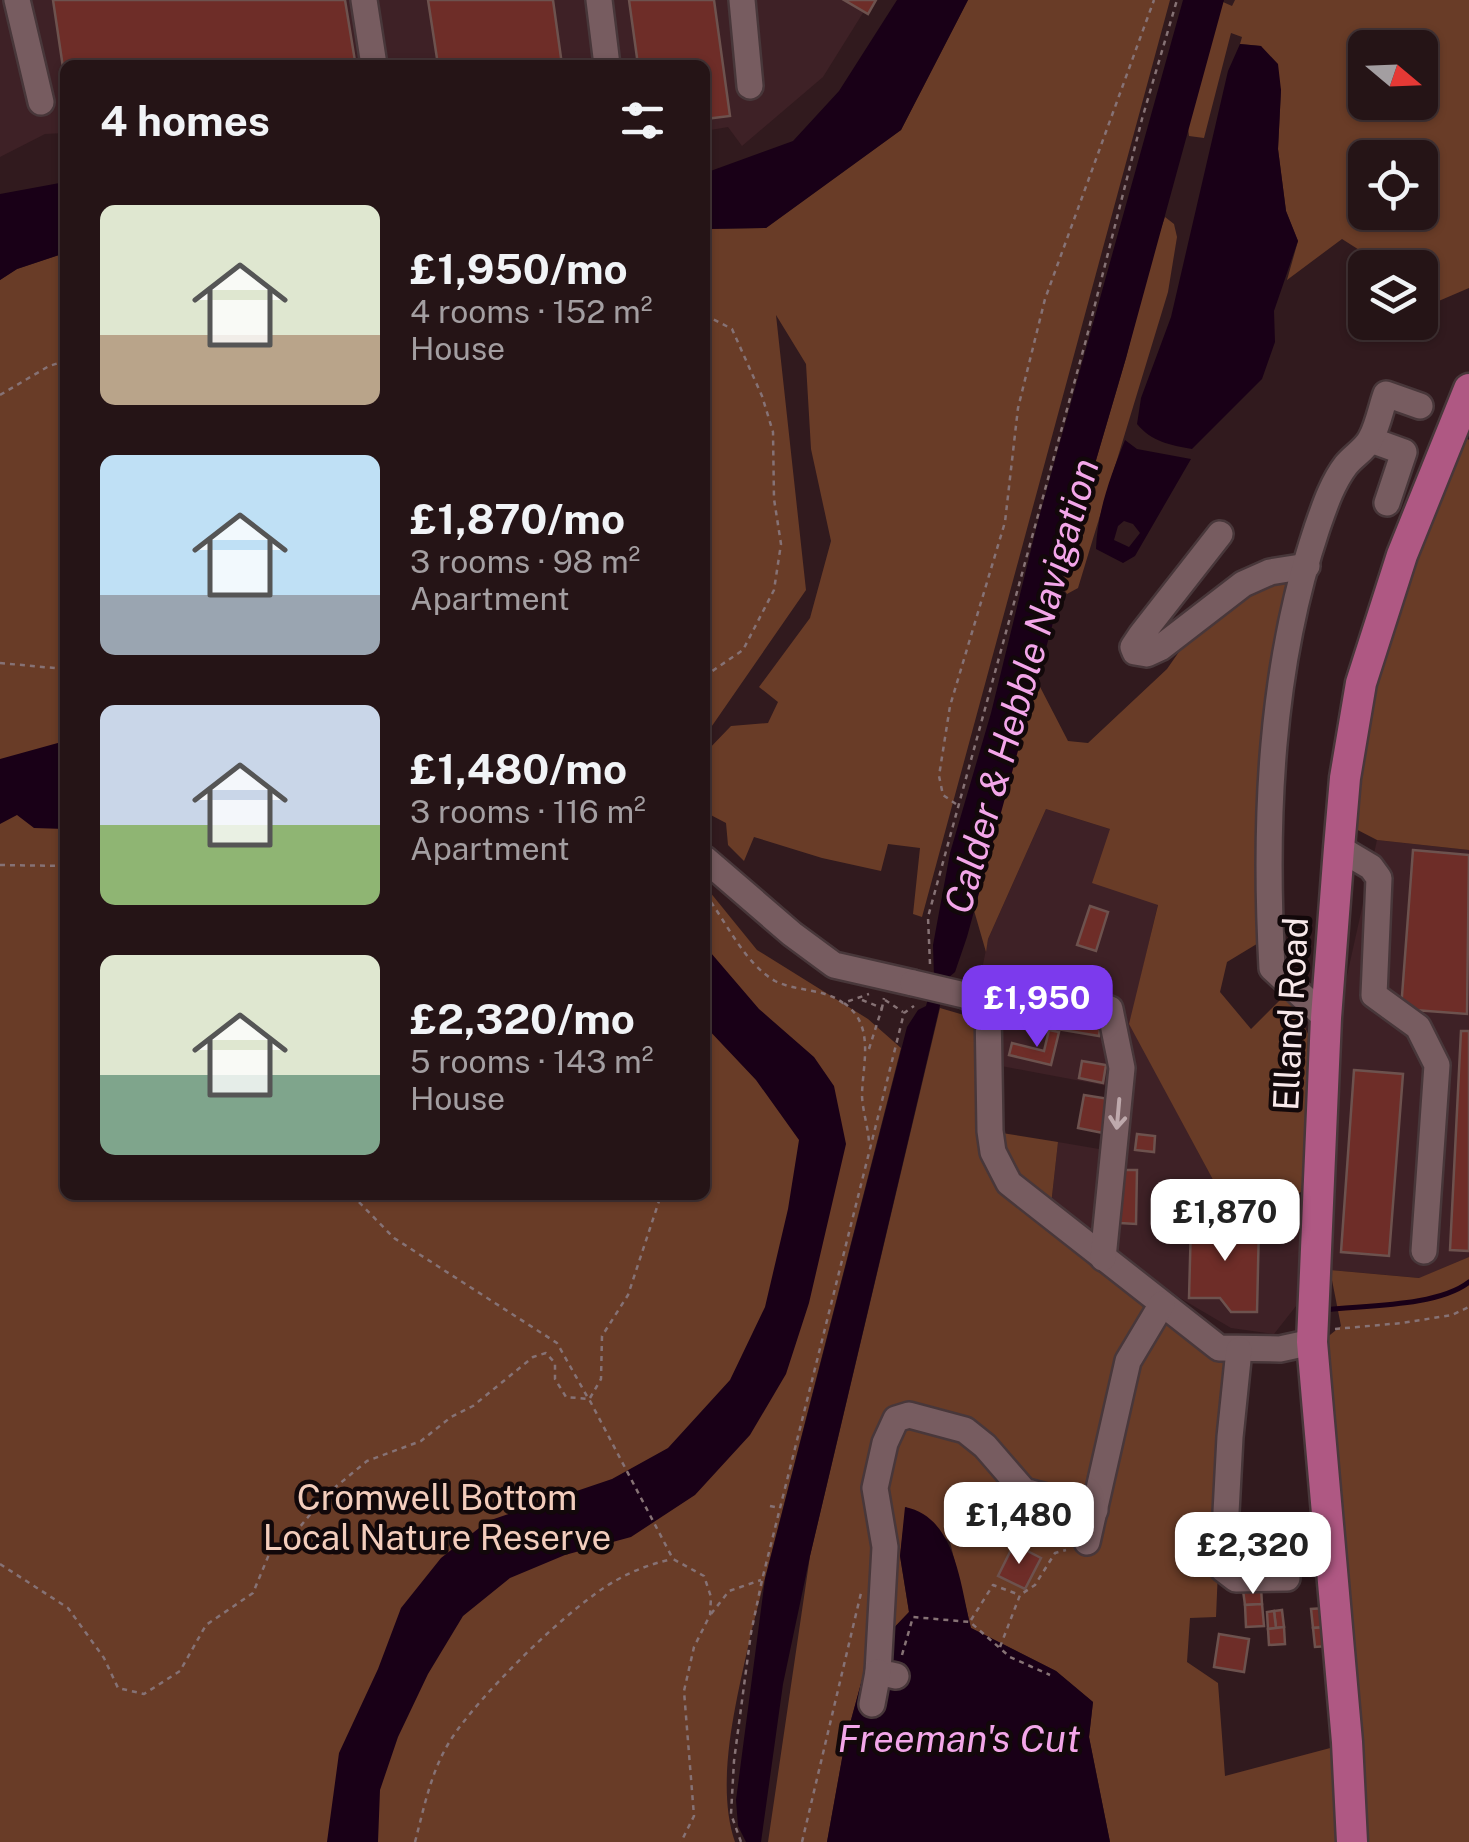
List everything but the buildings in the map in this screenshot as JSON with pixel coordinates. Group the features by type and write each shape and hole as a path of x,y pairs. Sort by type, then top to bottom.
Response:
{"main road":[{"name":"Elland Road","path":"1352,1842 1346,1723 1312,1342 1326,1018 1339,848 1345,778 1361,683 1402,555 1460,440 1469,389"}],"street":[{"path":"16,0 41,102"},
{"path":"364,0 373,60"},
{"path":"600,0 606,60"},
{"path":"742,0 750,86"},
{"path":"1326,1018 1272,968 1275,725 1294,616 1331,493 1345,466 1371,440 1386,394 1420,406"},
{"path":"1371,440 1404,452 1387,504"},
{"path":"1220,534 1141,635 1134,652 1148,654 1160,648 1242,584 1270,572 1307,566"},
{"path":"1339,848 1371,868 1379,878 1374,995 1418,1027 1436,1065 1424,1251"},
{"path":"710,863 792,934 834,964 978,998 988,1007 993,1152 1009,1182 1103,1258 1218,1348 1280,1349 1312,1342"},
{"path":"988,1007 1005,990 1038,991 1110,1009 1122,1068 1103,1258"},
{"path":"1087,1542 1128,1362 1162,1304"},
{"path":"1239,1350 1223,1569 1236,1579 1287,1579"},
{"path":"872,1704 887,1674 885,1547 876,1488 896,1419 909,1415 965,1430 985,1446 1024,1491 1094,1510"}],"path":[{"path":"957,805 943,795 940,776 950,706 1006,522 1022,390 1045,299 1154,0"},
{"path":"742,1842 730,1814 734,1761 762,1580 904,1013 922,984 928,917 957,805 989,703 1142,119 1177,0"},
{"path":"710,317 732,330 762,396 773,432 774,499 780,544 774,590 743,650 710,673"},
{"path":"0,395 60,363"},
{"path":"0,663 60,669"},
{"path":"0,866 60,866"},
{"path":"710,901 742,948 772,979 792,988 835,996 850,1006 866,1037 862,1100 870,1148"},
{"path":"843,1002 874,991"},
{"path":"860,999 882,1008"},
{"path":"867,1055 884,999 904,1013"},
{"path":"1218,1180 1318,1187"},
{"path":"357,1200 394,1238 557,1342 674,1559 704,1576 711,1597 710,1615"},
{"path":"589,1400 601,1379 602,1336 628,1295 659,1200"},
{"path":"1312,1342 1341,1326 1402,1323 1469,1307"},
{"path":"0,1564 68,1608 104,1658 118,1688 144,1694 180,1671 206,1625 253,1593 270,1552 290,1539 327,1494 367,1461 421,1441 451,1417 474,1406 533,1358 546,1353 555,1363 554,1379 566,1397 589,1400"},
{"path":"770,1506 780,1509"},
{"path":"999,1648 1020,1596 1035,1585 1055,1553 1087,1542"},
{"path":"415,1842 433,1777 450,1740 500,1680 611,1582 646,1565 674,1559"},
{"path":"681,1842 694,1816 684,1691 694,1648 710,1615 730,1591 762,1580"},
{"path":"970,1622 993,1585 1020,1596"},
{"path":"802,1842 860,1595"},
{"path":"887,1674 913,1617 970,1622 1010,1658 1050,1675"}],"shaded area":[{"path":"0,0 871,0 823,77 742,146 728,127 710,130 710,60 60,60 60,133 45,134 0,157"},
{"path":"1046,809 1110,829 1158,904 1130,1024 1218,1189 1299,1193 1300,1301 1274,1334 1231,1328 1180,1298 1051,1205 1058,1142 1105,1150 1113,1087 1001,1066 978,990 988,939"},
{"path":"1377,840 1469,850 1469,1257 1420,1278 1330,1270 1335,1030"}],"green space":[{"path":"968,0 1170,0 922,917 913,914 920,848 888,844 881,871 754,837 744,861 728,845 726,823 710,815 710,748 731,726 768,723 778,702 759,687 810,618 831,541 811,449 806,364 776,315 806,590 710,729 710,229 766,228 901,130"},
{"path":"1235,0 1469,0 1469,288 1438,301 1438,250 1359,250 1342,239 1287,280 1298,241 1286,211 1278,149 1281,90 1261,46 1240,44 1242,37 1231,33 1204,138 1189,136 1223,2 1232,6"},
{"path":"1165,217 1174,224 1177,237 1168,292 1078,588 1067,594 1060,583"},
{"name":"Cromwell Bottom Local Nature Reserve","path":"60,255 60,1200 710,1200 710,892 757,950 868,1019 901,1048 740,1683 727,1765 729,1818 735,1842 0,1842 0,280 17,269"},
{"path":"1465,437 1469,440 1469,850 1377,840 1348,825 1366,684"},
{"path":"1291,578 1265,939 1227,962 1220,992 1251,1029 1281,999 1293,1002 1308,1034 1303,1191 1218,1189 1129,1024 1158,905 1092,883 1110,829 1046,809 988,939 986,952 973,907 1037,681 1068,741 1088,743 1167,669 1197,626 1245,591"},
{"path":"940,1008 981,1020 1002,1133 1058,1142 1051,1205 1227,1360 1216,1617 1190,1618 1187,1662 1218,1683 1225,1776 1334,1747 1340,1842 1110,1842 1089,1737 1093,1702 1056,1671 971,1628 950,1542 906,1507 900,1556 909,1612 869,1654 845,1742 827,1842 768,1842 810,1556"},
{"path":"1469,1257 1469,1842 1364,1842 1325,1339 1341,1326 1330,1270 1419,1278"}],"water":[{"path":"897,0 968,0 901,130 766,228 710,229 710,171 793,141 839,91"},
{"name":"Calder & Hebble Navigation","path":"1183,0 1224,0 1060,583 1057,608 967,937 955,972 946,980 810,1556 783,1684 761,1842 746,1842 738,1826 736,1800 765,1579 907,1027 918,1010 926,1006 934,977 933,945 950,853"},
{"path":"1240,44 1261,46 1278,64 1278,149 1286,211 1298,241 1274,311 1275,342 1262,379 1192,449 1155,439 1137,424 1141,398 1171,317 1228,71"},
{"path":"60,183 60,255 17,269 0,280 0,194"},
{"path":"1125,440 1137,449 1191,459 1135,556 1123,563 1096,549 1102,507","holes":["1124,521 1140,533 1129,547 1114,540 1118,526"]},
{"path":"60,742 60,829 34,828 17,815 0,824 0,759"},
{"path":"710,952 759,1009 814,1057 834,1086 846,1144 809,1303 786,1374 750,1435 695,1495 631,1537 565,1555 510,1578 463,1616 428,1674 398,1737 380,1790 378,1842 327,1842 339,1753 401,1608 441,1558 488,1521 612,1479 668,1448 730,1380 765,1307 799,1140 756,1080 710,1031"},
{"name":"Freeman's Cut","path":"905,1507 922,1513 945,1538 959,1573 971,1628 1056,1671 1093,1702 1089,1737 1110,1842 827,1842 845,1742 869,1654 909,1612 900,1556"}],"waterway":[{"path":"1323,1310 1420,1301 1469,1282"}]}
